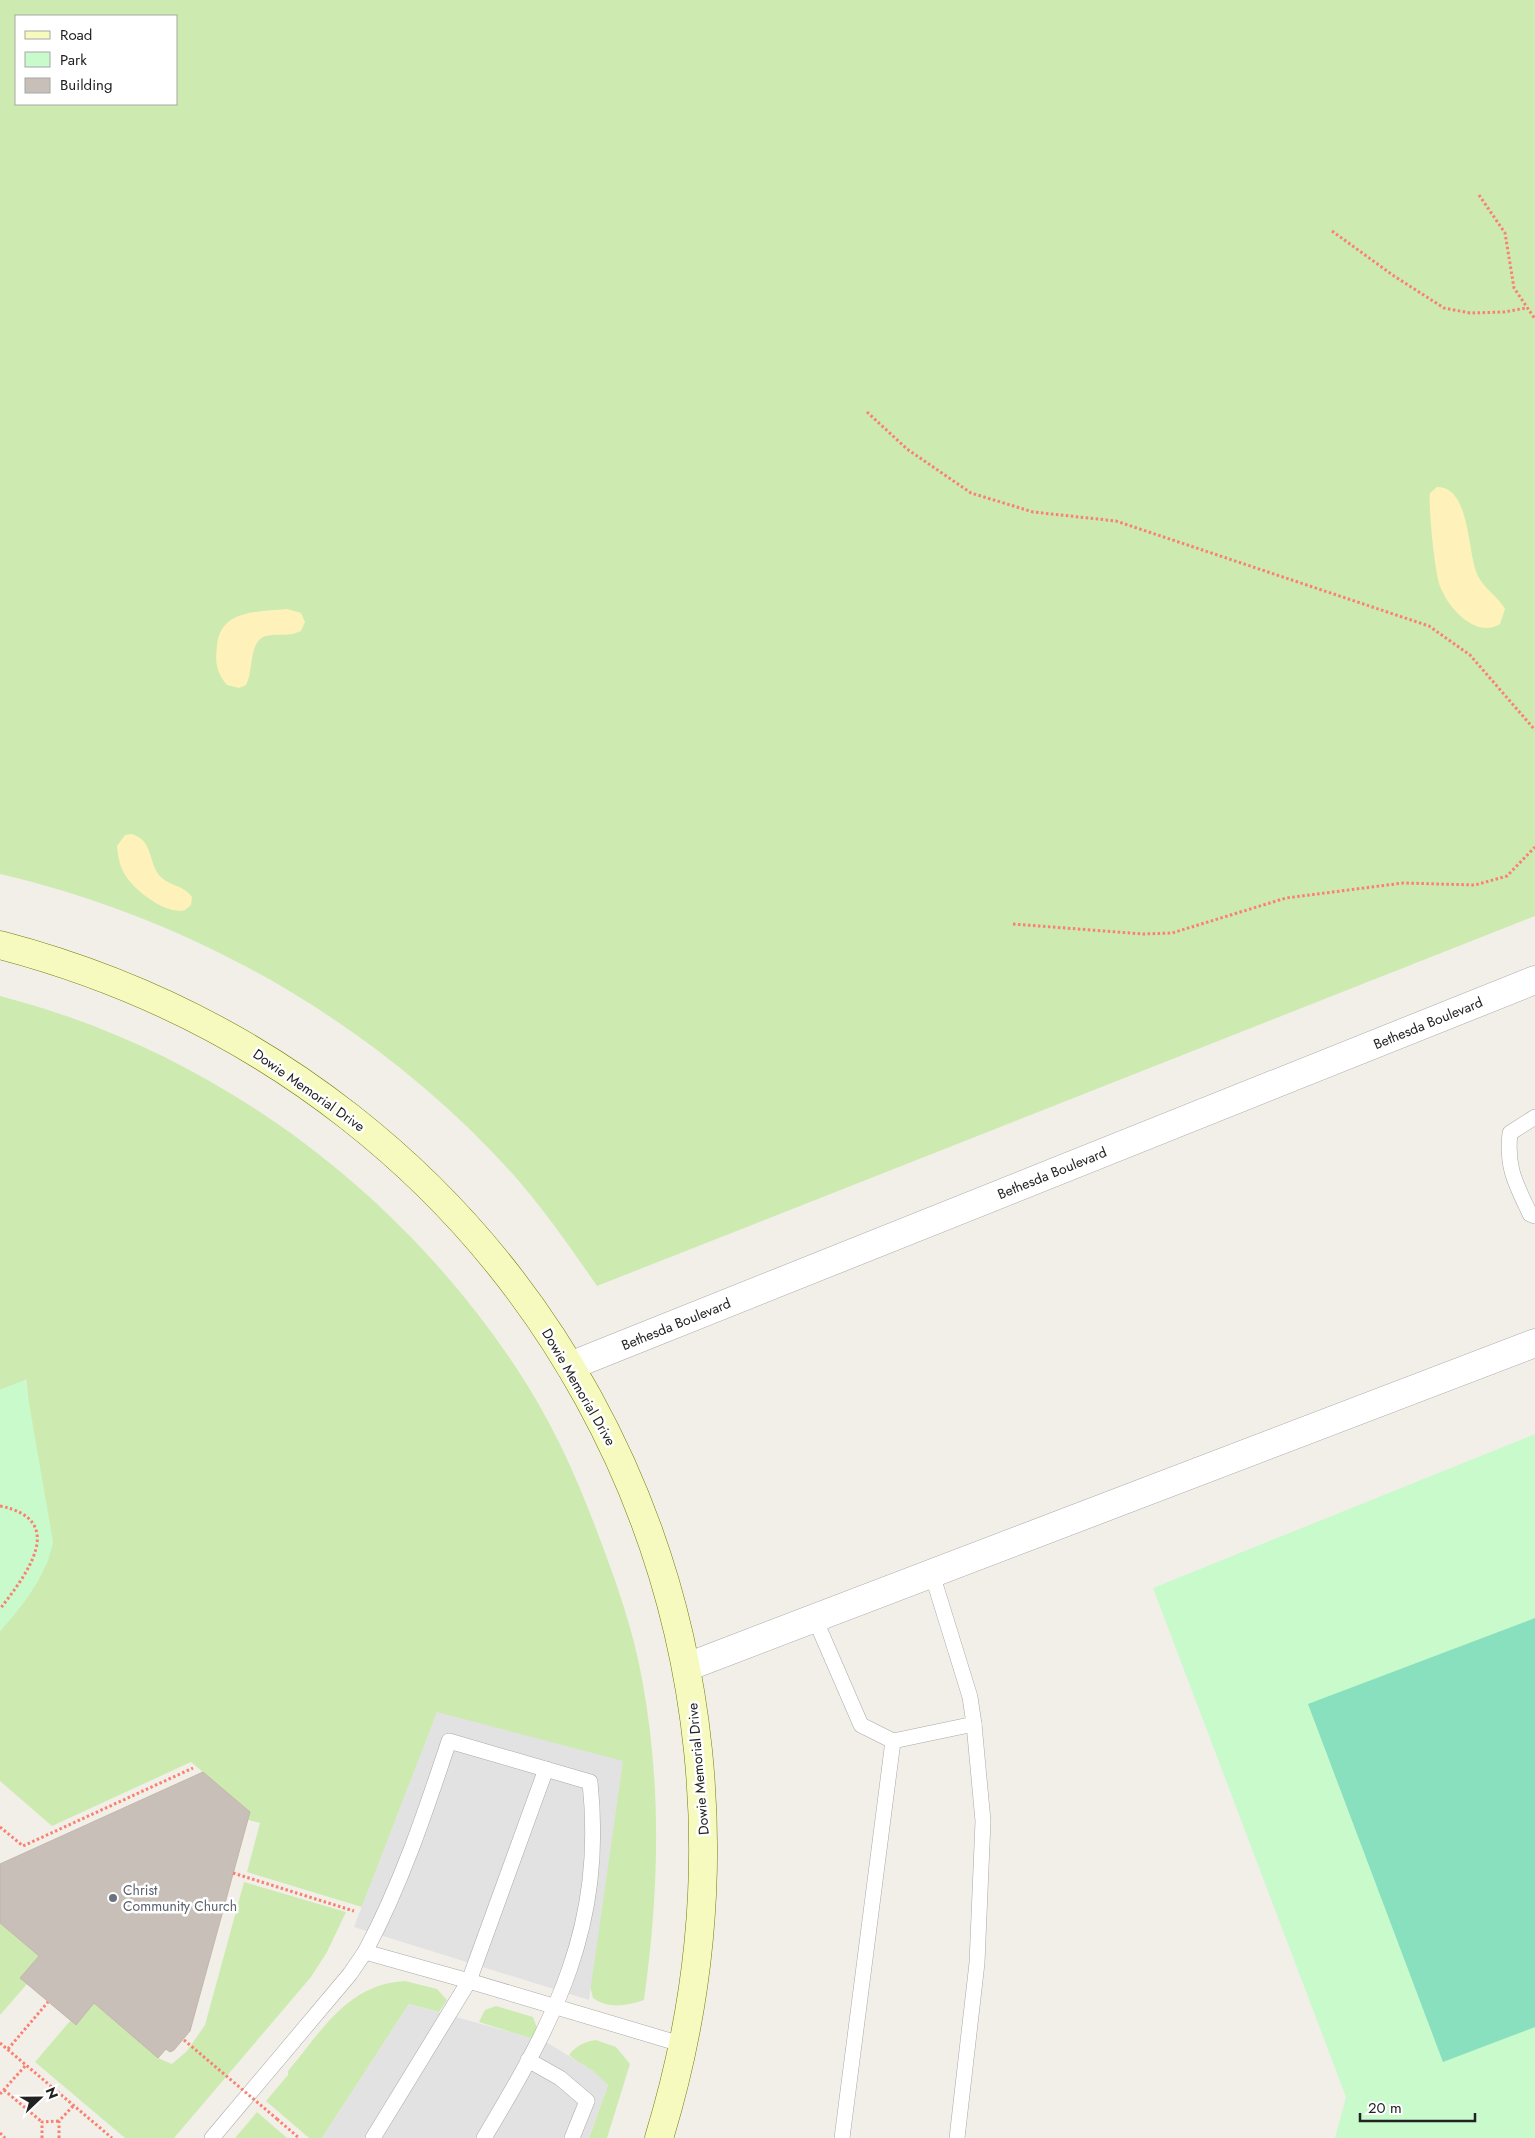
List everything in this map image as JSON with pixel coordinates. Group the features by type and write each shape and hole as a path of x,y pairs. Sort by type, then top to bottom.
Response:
{"street":[{"name":"Dowie Memorial Drive","path":"0,945 60,962 173,1006 226,1034 327,1100 388,1149 462,1221 506,1274 570,1366 616,1451 638,1502 665,1579 687,1667 697,1730 703,1793 705,1856 702,1920 695,1982 684,2045 659,2138"},
{"name":"Bethesda Boulevard","path":"570,1366 1535,980"},
{"path":"687,1667 1535,1343"}],"lane":[{"path":"1535,1117 1510,1134 1509,1144 1511,1175 1530,1214 1535,1216"},
{"path":"932,1574 970,1696 983,1821 977,1963 957,2138"},
{"path":"815,1619 861,1725 893,1741 974,1724"},
{"path":"212,2138 350,1974 365,1952 382,1919 411,1849 449,1741 590,1782 593,1809 591,1879 585,1921 574,1962 556,2007 484,2138"},
{"path":"842,2138 893,1741"},
{"path":"373,2138 469,1980 546,1769"},
{"path":"365,1952 469,1980 684,2045"},
{"path":"528,2060 560,2078 587,2101 572,2138"}],"path":[{"path":"1479,195 1505,233 1514,288 1535,319"},
{"path":"1332,231 1394,276 1444,308 1470,312 1504,312 1526,308"},
{"path":"867,412 907,449 970,493 1033,512 1116,521 1429,626 1470,655 1535,730"},
{"path":"1013,924 1143,934 1172,933 1286,898 1403,883 1475,885 1507,876 1535,847"},
{"path":"0,1506 16,1510 29,1518 36,1527 38,1538 34,1558 0,1609"},
{"path":"0,1827 23,1846 193,1768"},
{"path":"233,1873 354,1911 351,1919"},
{"path":"8,2049 48,2002"},
{"path":"184,2040 299,2138"},
{"path":"0,2043 112,2138"},
{"path":"0,2094 26,2065"},
{"path":"224,2087 236,2072"},
{"path":"4,2090 42,2122 59,2121"},
{"path":"59,2138 59,2121 74,2105"},
{"path":"42,2122 42,2138"},
{"path":"0,2134 5,2138"}],"green space":[{"path":"0,0 1535,0 1535,916 597,1286 545,1214 511,1172 459,1119 402,1069 342,1025 278,984 212,949 143,919 72,894 0,874"},
{"path":"0,996 78,1020 153,1051 225,1090 293,1134 356,1185 415,1242 469,1303 517,1369 541,1408 581,1491 617,1587 629,1624 642,1679 653,1759 656,1840 653,1920 644,2000 631,2004 611,2005 593,1998 590,1986 437,1713 362,1907 247,1872 260,1823 248,1820 250,1812 191,1762 52,1826 0,1781 0,1631 24,1602 48,1560 26,1380 0,1390"},
{"path":"25,1380 53,1542 45,1566 33,1590 0,1631 0,1390"},
{"path":"1535,1434 1535,2138 1335,2138 1346,2097 1153,1588"},
{"path":"1535,1618 1535,2027 1443,2062 1308,1704"},
{"path":"244,1882 346,1912 327,1952 311,1977 174,2138 125,2138 35,2062 70,2021 76,2025 94,2003 158,2058 172,2064 187,2051 205,2025"},
{"path":"0,1923 39,1956 20,1978 27,1984 0,2015"},
{"path":"405,1981 437,1989 447,2000 439,2012 409,2004 322,2138 309,2138 266,2101 288,2075 288,2071 312,2040 351,2000 385,1984"},
{"path":"496,2006 533,2017 537,2028 533,2039 479,2022 485,2010"},
{"path":"596,2040 616,2047 630,2064 607,2138 589,2138 608,2085 569,2055 581,2044"},
{"path":"257,2112 287,2138 235,2138"}],"sand":[{"path":"1437,487 1448,490 1456,498 1466,523 1474,566 1478,576 1505,609 1500,624 1491,628 1473,624 1464,619 1449,603 1440,586 1432,540 1430,511 1430,493"},
{"path":"287,609 301,613 305,622 301,631 292,634 266,636 260,639 254,650 246,685 239,688 227,685 218,671 216,657 220,634 225,625 233,619 253,612"},
{"path":"132,834 144,841 159,875 185,890 192,897 191,905 185,910 178,911 160,905 142,893 128,879 121,866 117,846 125,835"}],"shaded area":[{"path":"437,1712 623,1761 589,2000 354,1927"},
{"path":"409,2004 546,2042 592,2070 608,2085 589,2138 322,2138"}],"building":[{"name":"Christ Community Church","path":"203,1772 250,1812 190,2031 174,2050 170,2052 166,2049 158,2058 94,2003 76,2025 20,1978 39,1956 0,1923 0,1864"}],"place":[{"name":"Christ Community Church","path":"113,1898"}]}
